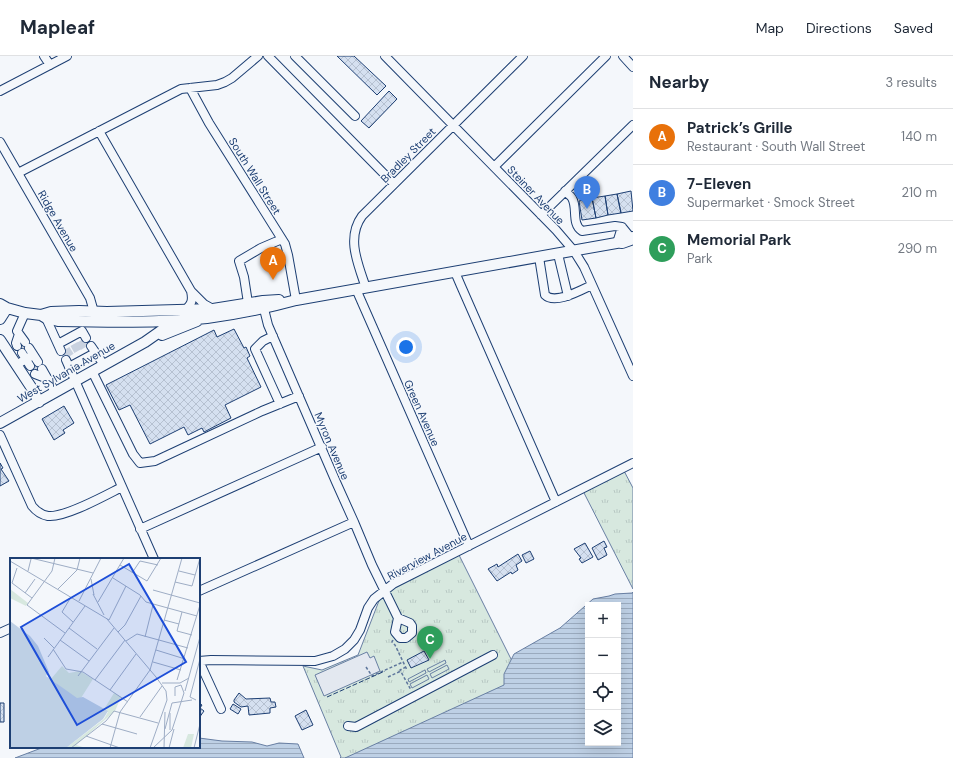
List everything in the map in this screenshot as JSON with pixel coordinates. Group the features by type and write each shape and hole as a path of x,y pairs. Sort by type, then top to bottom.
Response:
{"main road":[{"path":"0,319 4,306 25,313 43,316 58,322 79,335 177,320 207,318 264,309 296,300 574,252 627,241"},
{"path":"43,316 51,312 213,309 263,301 296,300"},
{"name":"West Sylvania Avenue","path":"0,424 145,342 177,320 188,315 213,309"},
{"name":"West Sylvania Avenue","path":"145,342 207,318"},
{"path":"0,340 39,402"}],"street":[{"path":"44,56 50,65"},
{"path":"0,91 67,56"},
{"path":"18,174 181,88 217,85 225,82 258,56"},
{"path":"268,56 394,184"},
{"path":"296,56 355,116"},
{"name":"Steiner Avenue","path":"385,56 494,167 574,252 584,267 633,376"},
{"name":"Bradley Street","path":"361,288 355,252 354,229 362,216 523,56"},
{"path":"494,167 606,56"},
{"path":"623,56 633,67"},
{"name":"South Wall Street","path":"190,88 209,123 282,239 288,255 296,300"},
{"path":"541,216 633,125"},
{"path":"99,131 191,291 193,298 192,303 185,310"},
{"name":"Ridge Avenue","path":"0,142 90,298 94,312"},
{"path":"566,191 573,199 576,224 582,231 615,226 622,227"},
{"path":"622,227 627,241"},
{"path":"622,227 627,241"},
{"path":"248,303 244,277 239,261 261,248 282,239"},
{"path":"558,254 568,296"},
{"path":"539,257 545,295 551,299 563,298 592,285"},
{"path":"455,272 556,502"},
{"name":"Green Avenue","path":"361,288 469,546"},
{"path":"191,291 204,304 213,309"},
{"name":"Myron Avenue","path":"264,309 268,325 342,496 372,565 398,618"},
{"path":"25,313 17,331 30,357 55,392"},
{"path":"43,316 62,347 79,335"},
{"path":"273,336 263,341 255,349 280,404"},
{"path":"104,365 87,353 70,362 75,381 154,558"},
{"path":"16,365 30,357"},
{"path":"92,371 133,454 140,463 155,461 299,396"},
{"path":"0,435 32,506 44,515 49,516 62,514 122,487"},
{"path":"140,528 322,447"},
{"name":"Riverview Avenue","path":"200,661 315,661 333,656 345,649 354,640 360,630 368,608 374,599 393,584 633,463"},
{"path":"200,591 354,522"},
{"path":"398,618 410,623 413,629 412,633 406,638 400,638 397,635 395,628 398,618"},
{"path":"0,633 10,628"},
{"path":"348,726 356,726 493,656"},
{"path":"200,663 221,709"}],"path":[{"path":"388,677 406,668 395,645 392,642 397,635"},
{"path":"366,667 372,676 403,662"},
{"path":"398,665 414,697"}],"green space":[{"path":"623,469 633,488 633,589 582,489"},
{"path":"458,553 513,663 509,690 367,758 340,758 341,757 303,666 322,670 358,655 382,593"},
{"path":"445,660 446,663 429,672 427,669"},
{"path":"447,665 449,669 432,678 430,674"},
{"path":"425,670 426,673 409,682 408,679"},
{"path":"427,675 429,679 412,688 410,684"}],"shaded area":[{"path":"367,652 370,658 374,656 380,671 324,696 315,675"}],"water":[{"path":"633,592 633,758 345,758 504,685 504,674 514,654 560,628 585,606 585,746 621,746 621,602 590,602 593,599"},
{"path":"200,738 222,741 252,742 267,746 279,743 298,744 304,758 15,758 41,748 200,748"}],"building":[{"path":"337,56 354,56 386,86 377,95"},
{"path":"389,91 397,99 369,128 361,121"},
{"path":"631,191 633,211 621,213 617,194"},
{"path":"617,194 621,213 608,215 605,196"},
{"path":"605,196 608,215 596,218 592,198"},
{"path":"592,198 596,218 582,220 579,201"},
{"path":"234,329 244,348 246,347 250,356 247,358 261,387 225,405 231,418 204,432 202,428 188,435 184,427 150,444 130,405 119,410 106,385 214,330 217,337"},
{"path":"64,406 74,423 63,430 65,433 54,440 42,419"},
{"path":"0,463 3,468 1,469 9,481 0,486"},
{"path":"604,541 607,547 604,548 607,555 598,560 592,548"},
{"path":"585,543 593,557 582,563 579,559 581,558 574,549"},
{"path":"530,551 534,559 526,563 522,555"},
{"path":"518,554 522,561 516,565 518,570 512,574 511,572 497,581 488,569 497,564 498,567"},
{"path":"424,651 429,660 411,668 407,660"},
{"path":"239,693 246,699 270,698 271,702 275,702 276,707 270,708 270,713 249,715 248,706 241,707 234,702"},
{"path":"0,703 4,703 4,722 0,722"},
{"path":"233,704 241,709 238,714 230,709"},
{"path":"200,708 204,711 200,717"},
{"path":"306,710 313,725 302,730 295,716"}],"tunnel":[{"path":"80,341 85,349"},
{"path":"21,344 26,350"},
{"path":"74,344 79,353"},
{"path":"66,349 71,357"},
{"path":"34,364 38,371"}],"fence":[{"path":"327,697 385,671"}],"place":[{"name":"7-Eleven","path":"587,209"},
{"name":"Patrick’s Grille","path":"273,280"},
{"name":"Memorial Park","path":"430,659"}]}
